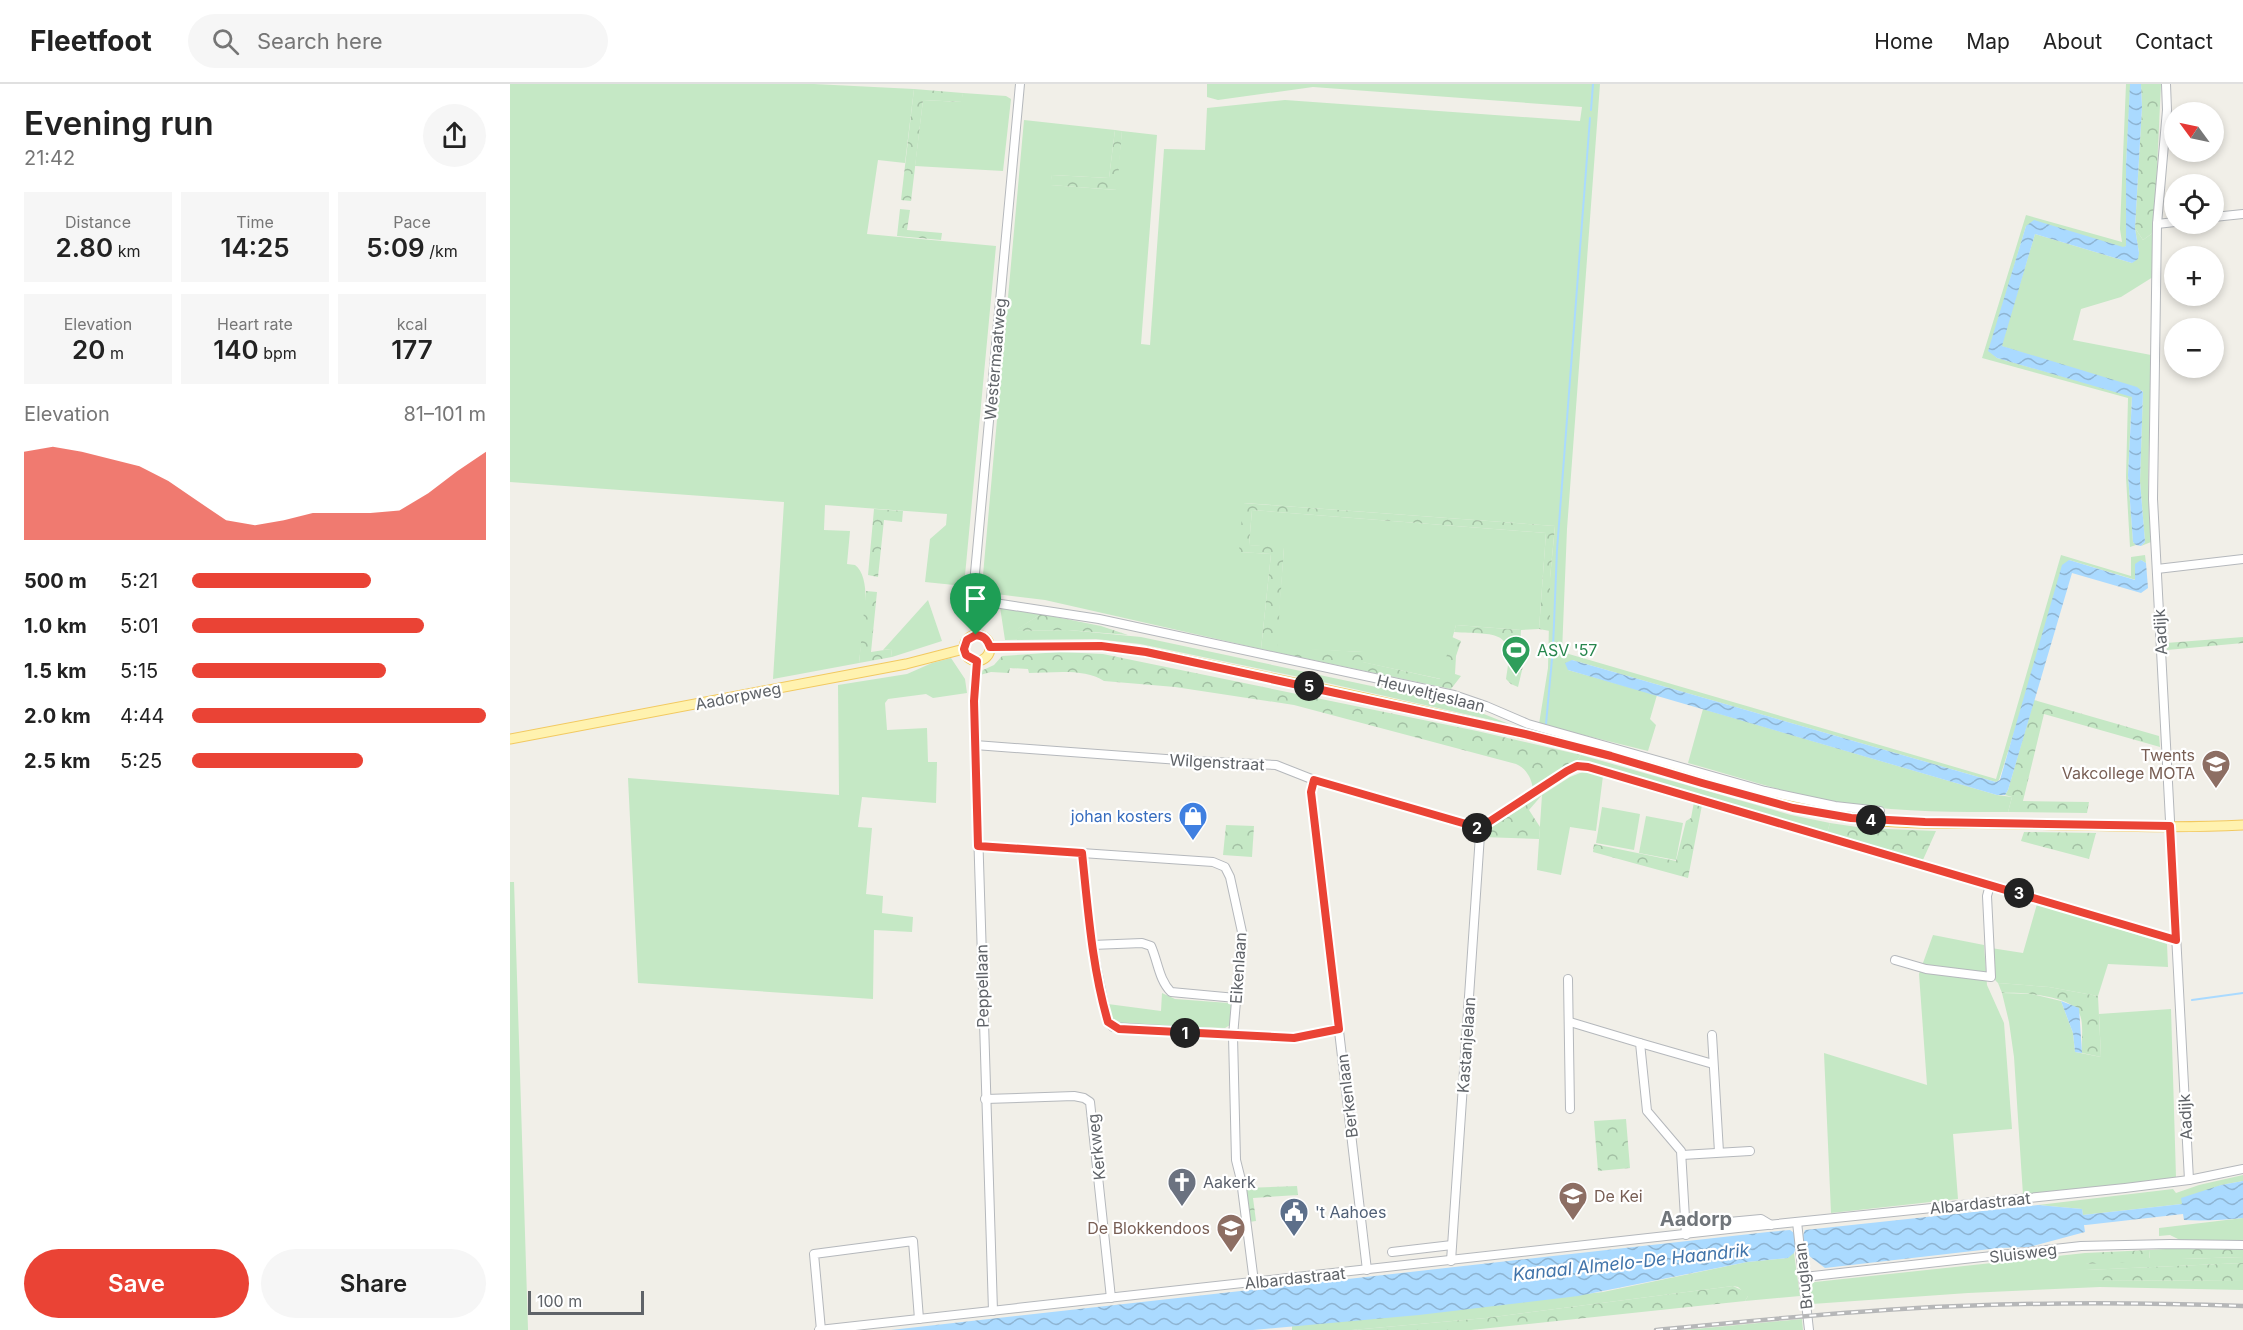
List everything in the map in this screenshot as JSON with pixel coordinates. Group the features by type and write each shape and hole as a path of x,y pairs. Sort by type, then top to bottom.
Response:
{"main road":[{"path":"976,635 988,640 990,647 987,657 977,661 966,655 964,649 967,640 976,635"},
{"path":"990,647 1090,646 1146,652 1525,734 1793,808 1851,818 1925,822 2243,825"},
{"name":"Aadorpweg","path":"510,739 906,664 964,649"}],"street":[{"name":"Westermaatweg","path":"976,635 975,573 1020,84"},
{"name":"Aadijk","path":"2166,84 2167,110 2157,224 2152,452 2188,1180"},
{"path":"2224,216 2243,214"},
{"path":"2157,224 2164,223"},
{"path":"2157,569 2243,559"},
{"name":"Heuveltjeslaan","path":"975,600 1100,619 1454,695 1527,724 1765,791 1835,806 1880,811"},
{"name":"Peppellaan","path":"977,661 974,701 975,745 993,1311"},
{"name":"Wilgenstraat","path":"975,745 1276,765 1314,780 1478,829"},
{"path":"1478,829 1577,766 1601,771 2176,940"},
{"name":"Berkenlaan","path":"1314,780 1311,792 1367,1270"},
{"name":"Kastanjelaan","path":"1451,1261 1480,835 1478,829"},
{"name":"Eikenlaan","path":"978,846 1213,862 1225,867 1230,877 1242,932 1233,1036 1236,1160 1241,1180 1254,1282"},
{"path":"1082,853 1092,945 1106,1015 1113,1027 1294,1038 1339,1029"},
{"path":"1895,960 1926,969 1991,977 1987,896 1990,885"},
{"path":"1092,945 1142,943 1151,946 1158,960 1164,985 1171,992 1236,998"},
{"path":"1568,979 1570,1109"},
{"path":"1570,1022 1713,1064"},
{"path":"1712,1035 1719,1152"},
{"path":"1640,1043 1647,1111 1682,1155 1686,1235"},
{"name":"Kerkweg","path":"985,1100 1074,1096 1090,1102 1111,1298"},
{"path":"1682,1155 1750,1151"},
{"path":"2188,1180 2243,1169"},
{"name":"Albardastraat","path":"820,1330 2188,1180"},
{"name":"Albardastraat","path":"1686,1226 1761,1219 1771,1225"},
{"name":"Bruglaan","path":"1797,1222 1809,1330"},
{"path":"820,1330 814,1254 913,1241 919,1319"},
{"path":"1392,1252 1452,1245"},
{"name":"Sluisweg","path":"1804,1277 2081,1246 2243,1245"}],"green space":[{"path":"510,84 814,84 914,89 905,163 878,160 867,234 996,246 964,586 925,582 930,539 946,525 947,514 825,505 824,530 850,531 847,564 855,565 861,572 864,583 866,596 859,663 773,679 784,502 510,482"},
{"path":"1207,84 1600,84 1567,529 1562,652 1996,779 2061,555 2131,576 2131,557 2145,555 2146,563 2141,560 2136,580 2069,560 1999,780 1996,782 1572,660 1568,670 1657,695 1650,719 1656,725 1648,751 1539,724 1548,668 1550,578 1555,526 1244,503 1240,552 1271,554 1261,649 1045,600 996,594 989,590 983,575 1024,120 1115,130 1109,178 1052,175 1051,185 1116,190 1122,131 1157,135 1141,344 1150,345 1164,149 1205,150 1207,108 1285,100 1580,121 1582,107 1313,87 1218,100 1207,97"},
{"path":"2126,84 2130,84 2130,93 2126,165 2126,246 2123,248 2026,226 1989,351 1997,358 2132,396 2128,475 2133,542 2136,545 2130,547 2126,477 2128,398 1982,358 2026,215 2122,242 2120,229"},
{"path":"2141,84 2161,84 2154,232 2143,240 2135,228 2142,107"},
{"path":"914,89 963,93 962,102 923,100 911,201 901,200"},
{"path":"963,93 1006,96 1011,99 1003,171 915,166 923,100 961,102"},
{"path":"1115,130 1122,131 1117,190 1050,185 1052,175 1109,178"},
{"path":"900,209 910,210 907,230 942,233 941,240 897,236"},
{"path":"2135,228 2143,240 2154,232 2153,277 2121,297 2081,309 2073,340 2151,355 2148,484 2151,542 2141,546 2145,542 2140,481 2143,391 2001,346 2035,234 2132,263 2139,253"},
{"path":"1243,503 1555,526 1550,578 1550,631 1539,629 1546,533 1252,510 1249,545 1284,547 1277,647 1363,652 1363,662 1440,679 1452,637 1461,641 1456,656 1455,674 1461,676 1451,689 1261,649 1271,554 1239,552"},
{"path":"874,509 903,511 902,522 884,520 878,577 868,575"},
{"path":"1252,510 1546,533 1539,629 1521,630 1456,625 1441,679 1362,662 1363,652 1276,648 1284,548 1249,545"},
{"path":"866,591 877,592 871,652 891,649 892,657 859,663"},
{"path":"928,600 942,641 892,657 891,649 883,650"},
{"path":"1000,607 1041,614 1015,631 1068,630 1141,637 1461,705 1509,724 1140,644 1096,639 1005,640"},
{"path":"1041,614 1101,626 1128,635 1068,630 1014,631"},
{"path":"1456,625 1521,630 1519,664 1523,666 1518,687 1506,679 1508,651 1500,638 1481,633 1454,632"},
{"path":"2243,637 2243,643 2167,650 2166,643"},
{"path":"1060,652 1103,654 1477,731 1581,755 1574,765 1533,790 1528,775 1516,764 1294,705 1175,687 1104,681 1088,674 1078,673 1029,673 1028,669 1010,668 1009,673 991,672 980,675 981,671 994,665 1002,656"},
{"path":"951,658 965,679 967,693 933,698 926,694 888,699 885,703 887,730 927,728 928,762 937,762 936,803 862,797 858,827 872,828 866,894 883,896 882,913 913,917 912,932 874,930 873,999 638,983 628,778 839,795 838,685 907,674"},
{"path":"2034,700 2159,736 2160,747 2044,714 2023,801 2089,802 2087,813 2008,812 2012,797 2005,795"},
{"path":"1703,709 1997,795 2012,797 2008,812 1910,810 1831,802 1688,763"},
{"path":"1581,755 1791,815 1830,823 1827,833 1592,764 1574,765"},
{"path":"1585,771 1603,776 1596,831 1570,827 1561,875 1537,870 1542,795 1570,777"},
{"path":"1542,795 1529,810 1540,827 1539,839 1482,837 1486,831"},
{"path":"1694,802 1702,805 1688,878 1593,852 1594,844 1676,861 1686,821 1691,818"},
{"path":"1602,807 1640,814 1634,850 1596,843"},
{"path":"1646,816 1683,823 1676,860 1639,853"},
{"path":"1830,823 1864,828 1936,831 1922,862 1827,833"},
{"path":"1226,825 1254,826 1252,857 1223,855"},
{"path":"2024,832 2096,833 2089,859 2021,841"},
{"path":"510,882 514,882 528,1330 510,1330"},
{"path":"2037,904 2167,944 2168,967 2108,964 2098,996 2049,987 1998,983 1995,980 1991,948 2023,953"},
{"path":"1933,935 1984,945 1987,985 2004,1023 2012,1129 1953,1134 1958,1199 1831,1213 1824,1053 1927,1085 1919,974"},
{"path":"1998,983 2049,987 2098,996 2101,1057 2082,1053 2082,1024 2076,1008 2046,996 2002,993"},
{"path":"1162,993 1175,999 1229,1003 1231,1005 1230,1025 1225,1028 1124,1024 1113,1020 1108,1004 1161,1011"},
{"path":"2002,993 2032,994 2061,1001 2073,1033 2075,1052 2101,1057 2099,1014 2171,1009 2176,1177 2023,1195 2014,1057"},
{"path":"1626,1119 1630,1168 1598,1171 1594,1121"},
{"path":"2243,1175 2243,1181 2221,1185 2182,1204 2083,1215 2082,1209 2038,1205 2173,1189 2176,1193"},
{"path":"1297,1186 1298,1195 1253,1198 1256,1221 1249,1222 1245,1188"},
{"path":"2243,1218 2243,1242 2180,1240 2170,1235 2159,1236 2159,1228"},
{"path":"2182,1248 2182,1259 2243,1257 2243,1263 2086,1270 2085,1280 2243,1281 2243,1290 2100,1287 1812,1304 1810,1284 1815,1282 2085,1253 2086,1264 2150,1258 2149,1250"},
{"path":"2182,1248 2243,1249 2243,1257 2182,1259"},
{"path":"2149,1250 2150,1261 2085,1264 2085,1253"},
{"path":"1794,1253 1800,1296 1745,1301 1748,1296 1738,1287 1733,1286 1486,1318 1352,1330 1292,1330 1292,1326 1603,1292 1747,1262 1788,1258"},
{"path":"2243,1263 2243,1281 2085,1280 2085,1270"},
{"path":"1733,1286 1748,1293 1745,1301 1471,1330 1352,1330 1486,1318"},
{"path":"1802,1319 1803,1330 1684,1330"}],"water":[{"path":"2130,84 2141,84 2142,107 2135,228 2138,259 2132,263 2035,234 2002,346 2137,387 2143,392 2140,481 2145,542 2141,546 2133,542 2128,475 2132,397 1997,358 1988,351 2026,226 2034,220 2126,246 2126,165"},
{"path":"2069,560 2135,580 2135,564 2141,560 2146,563 2148,588 2141,593 2072,573 2005,795 1997,795 1568,670 1565,663 1572,660 1996,782 2000,780 2062,565"},
{"path":"2061,1001 2079,1008 2082,1053 2075,1052 2073,1033"},
{"name":"Kanaal Almelo-De Haandrik","path":"2243,1181 2243,1218 2184,1220 2183,1214 2084,1225 2085,1232 2029,1247 1999,1248 1825,1268 1804,1252 1804,1249 1795,1250 1788,1258 1747,1262 1578,1296 1419,1315 1253,1330 891,1330 1768,1232 1790,1230 1794,1233 1795,1239 1802,1238 1805,1230 2038,1205 2082,1209 2083,1215 2182,1204 2181,1198 2221,1185"}],"waterway":[{"path":"1591,110 1593,84"},
{"path":"1546,724 1590,118"},
{"path":"2192,1000 2243,993"}],"railway":[{"path":"1656,1330 1870,1311 1986,1305 2072,1303 2243,1306"}],"place":[{"name":"ASV '57","path":"1516,676"},
{"name":"Twents Vakcollege MOTA","path":"2216,790"},
{"name":"johan kosters","path":"1193,842"},
{"name":"Aakerk","path":"1182,1208"},
{"name":"De Kei","path":"1573,1222"},
{"name":"'t Aahoes","path":"1294,1238"},
{"name":"De Blokkendoos","path":"1231,1254"}],"district":[{"name":"Aadorp","path":"1696,1219"}],"route":[{"path":"976,635 988,640 990,647 1101,646 1146,652 1304,685 1525,734 1793,808 1851,818 1925,822 2170,826 2176,940 1588,767 1577,766 1567,771 1478,829 1314,780 1311,792 1339,1029 1294,1038 1119,1029 1108,1022 1102,999 1092,945 1082,853 978,846 974,701 977,661 966,655 964,649 967,640 976,635"}]}
